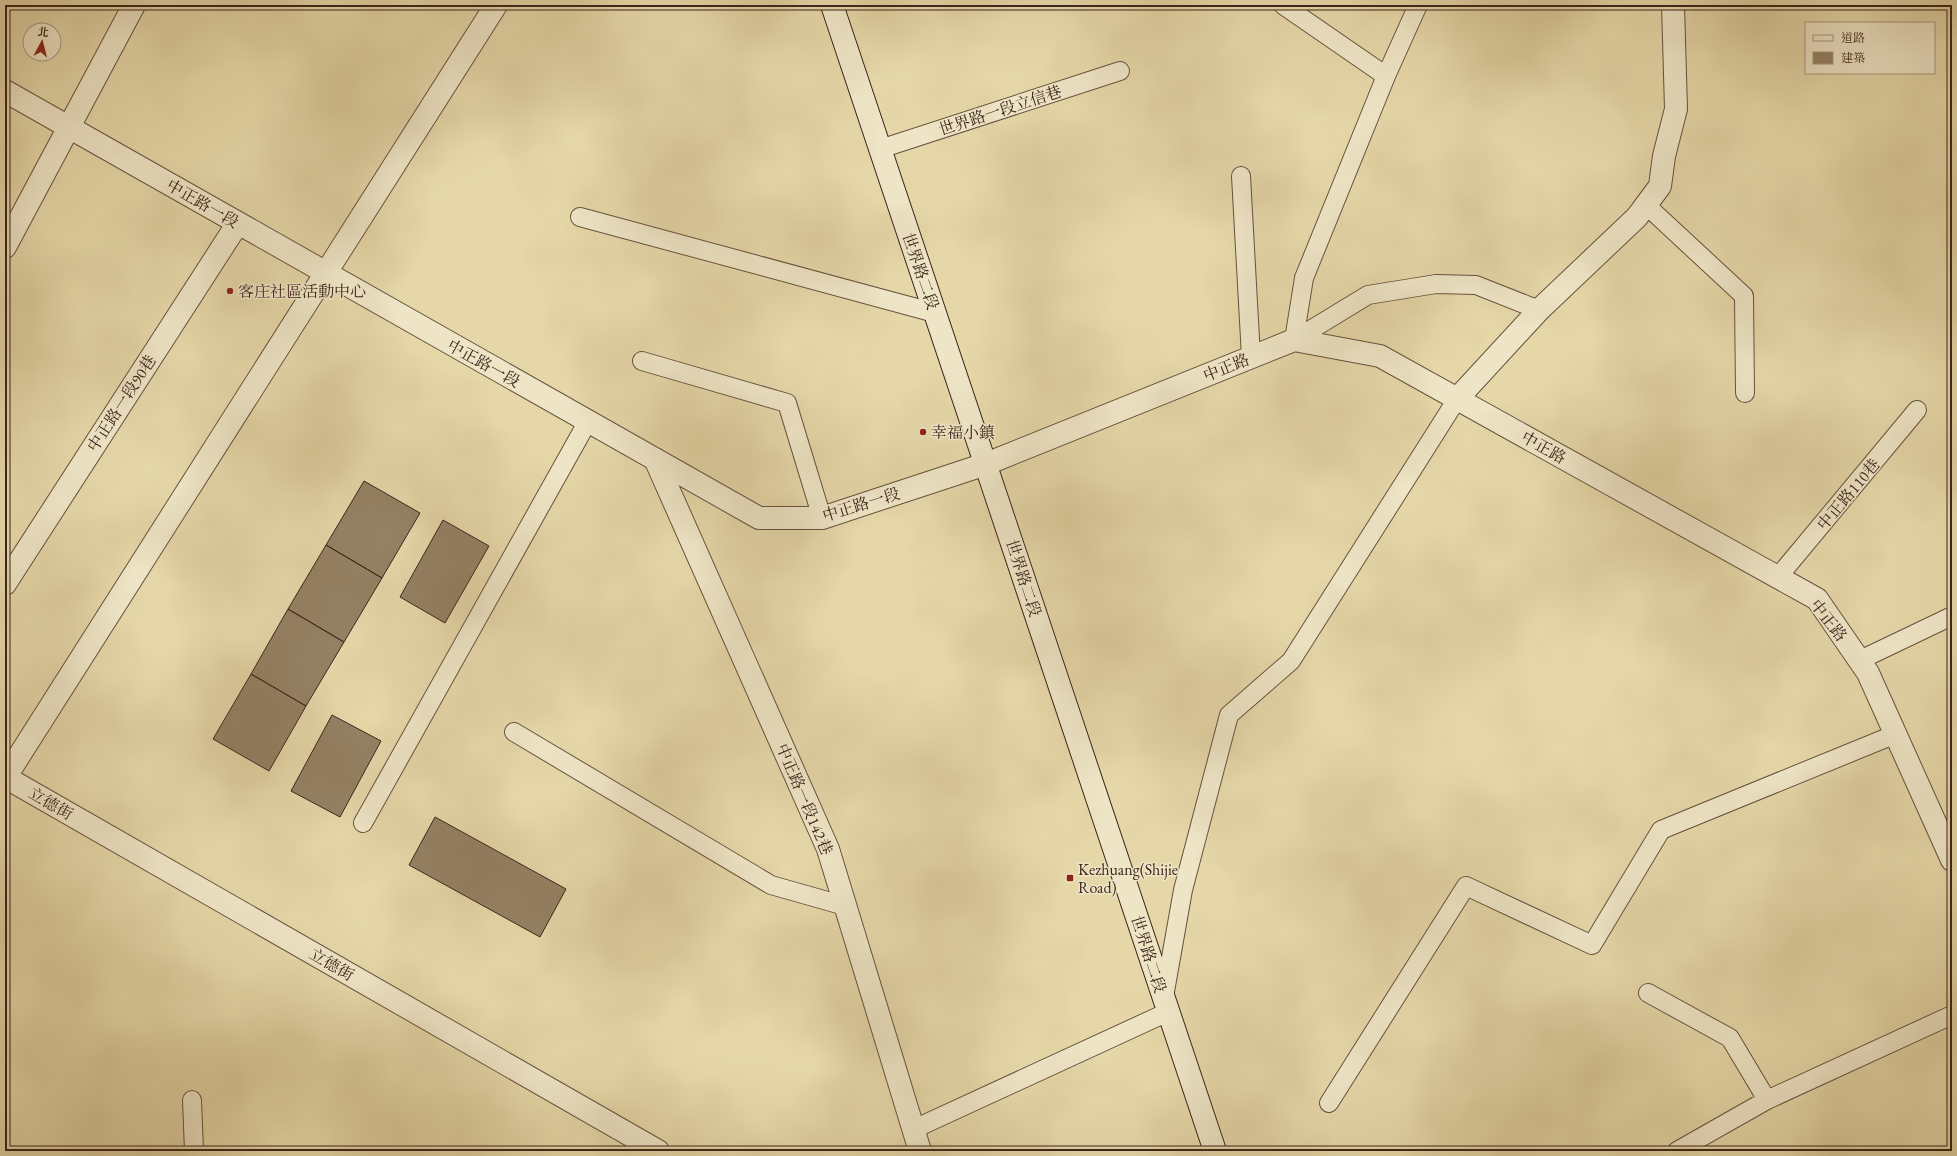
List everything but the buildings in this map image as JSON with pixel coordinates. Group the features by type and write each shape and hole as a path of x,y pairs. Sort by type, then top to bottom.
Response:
{"street":[{"path":"5,247 134,5"},
{"path":"5,777 496,5"},
{"name":"世界路二段","path":"832,5 1215,1151"},
{"path":"1457,399 1540,310 1637,217 1660,186 1664,156 1676,109 1674,5"},
{"name":"中正路一段","path":"5,91 759,518 822,518 986,464"},
{"name":"中正路一段90巷","path":"5,584 238,223"},
{"name":"中正路","path":"986,464 1294,340 1380,356 1817,599 1868,673 1952,860"},
{"name":"中正路一段142巷","path":"655,460 828,849 920,1151"},
{"name":"立德街","path":"5,777 658,1151"}],"lane":[{"path":"1282,5 1386,76"},
{"path":"1294,340 1304,278 1386,76 1418,5"},
{"name":"世界路一段立信巷","path":"880,149 1120,71"},
{"path":"1241,176 1251,357"},
{"path":"1646,204 1744,296 1745,394"},
{"path":"580,218 935,313"},
{"path":"1294,340 1368,295 1436,284 1476,285 1540,310"},
{"path":"642,361 787,403 822,518"},
{"path":"914,1129 1166,1005 1183,890 1229,715 1290,661 1457,399"},
{"name":"中正路110巷","path":"1778,577 1918,410"},
{"path":"363,823 588,421"},
{"path":"1860,660 1952,616"},
{"path":"514,732 771,885 845,906"},
{"path":"1329,1103 1466,886 1592,945 1661,830 1896,734"},
{"path":"1648,994 1730,1038 1767,1100"},
{"path":"1678,1151 1767,1100 1952,1015"},
{"path":"192,1100 194,1151"}],"place":[{"name":"客庄社區活動中心","path":"230,291"},
{"name":"幸福小鎮","path":"923,432"},
{"name":"Kezhuang(Shijie Road)","path":"1070,878"}]}
